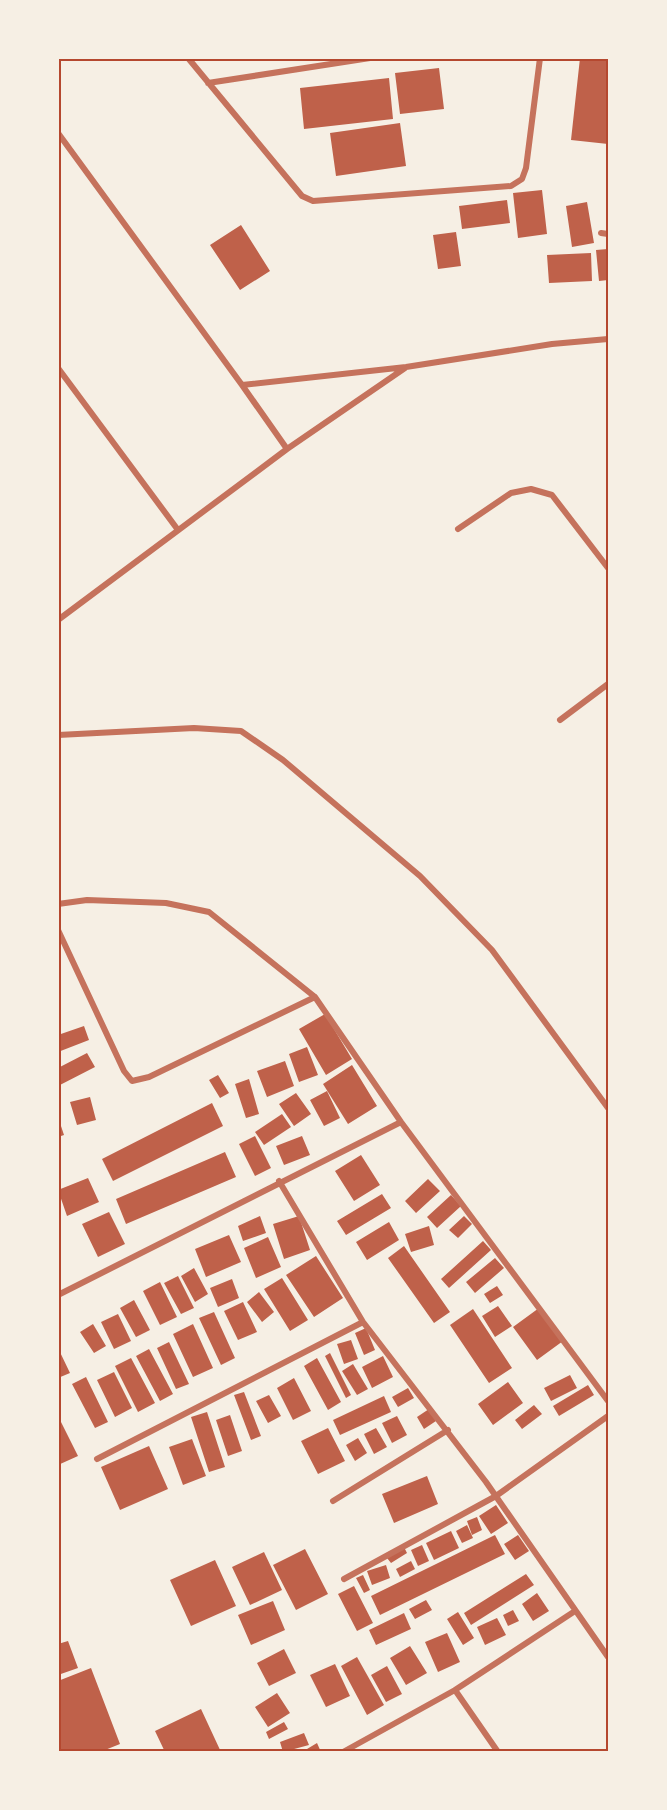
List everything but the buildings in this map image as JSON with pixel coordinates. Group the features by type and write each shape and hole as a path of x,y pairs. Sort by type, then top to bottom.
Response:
{"street":[{"path":"188,58 302,196 313,201 511,186 522,179 526,168 540,58"},
{"path":"208,83 370,58"},
{"path":"58,133 287,449"},
{"path":"242,386 406,367 552,344 609,339"},
{"path":"58,620 287,449 406,367"},
{"path":"58,368 178,530"},
{"path":"458,529 512,493 531,489 552,495 609,568"},
{"path":"560,720 609,684"},
{"path":"58,735 194,728 241,731 283,760 420,876 492,950 609,1108"},
{"path":"58,904 87,900 166,903 209,912 315,997 401,1122 609,1401"},
{"path":"58,930 124,1071 132,1081 149,1077 315,997"},
{"path":"60,1291 401,1122"},
{"path":"279,1181 363,1322 448,1430 609,1657"},
{"path":"97,1459 363,1322"},
{"path":"344,1579 496,1496 609,1416"},
{"path":"333,1501 448,1430"},
{"path":"343,1752 455,1690 575,1611"},
{"path":"455,1690 498,1752"}]}
